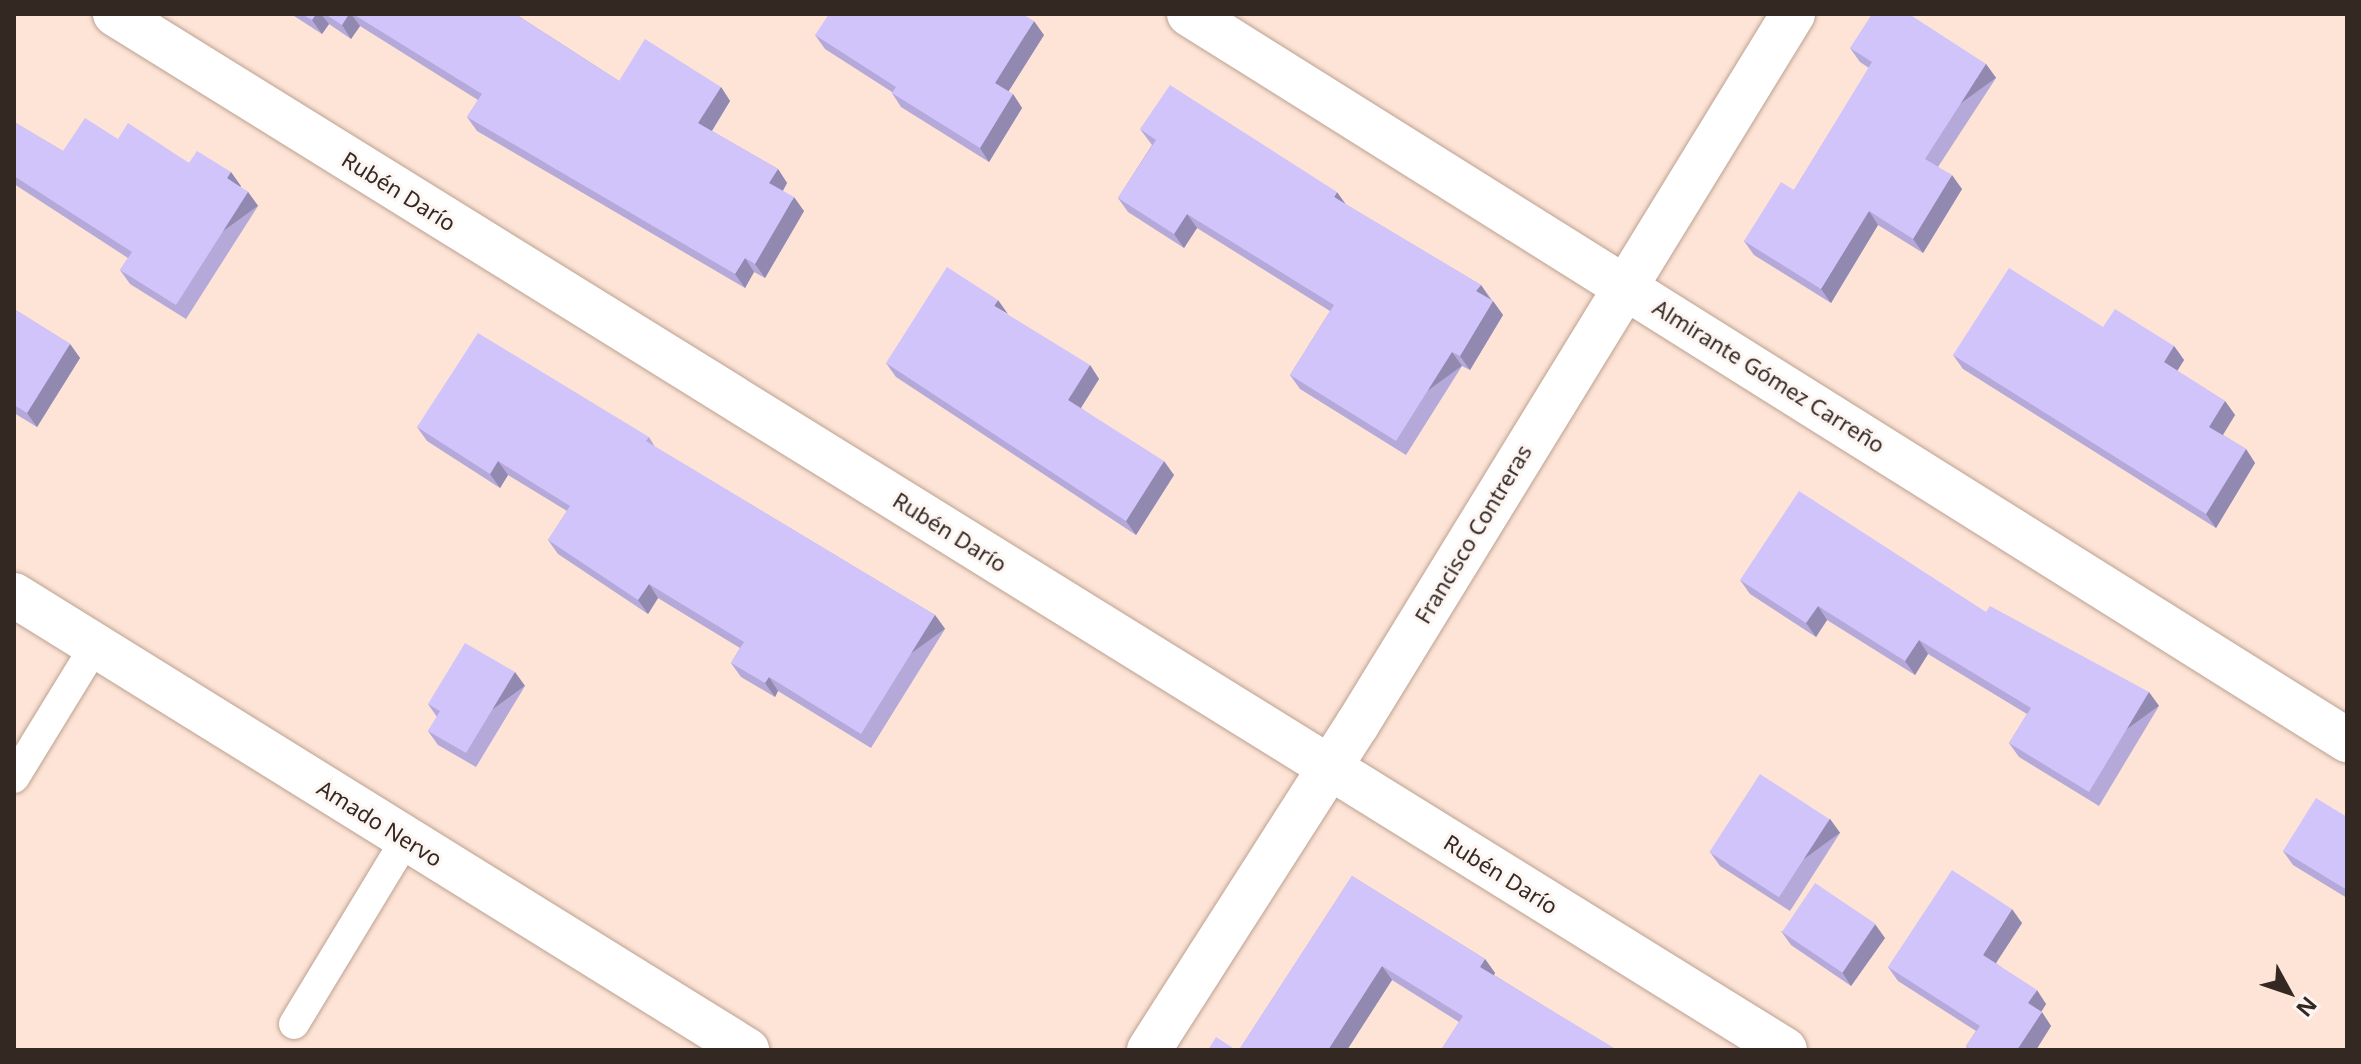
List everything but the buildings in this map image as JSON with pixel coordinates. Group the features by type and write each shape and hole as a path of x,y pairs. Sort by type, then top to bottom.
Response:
{"street":[{"name":"Rubén Darío","path":"115,14 1785,1050"},
{"name":"Almirante Gómez Carreño","path":"1189,14 2347,740"},
{"name":"Francisco Contreras","path":"1149,1050 1330,768 1793,14"},
{"name":"Amado Nervo","path":"14,595 406,839 718,1043"}],"lane":[{"path":"14,778 95,646"},
{"path":"294,1024 406,839"}]}
